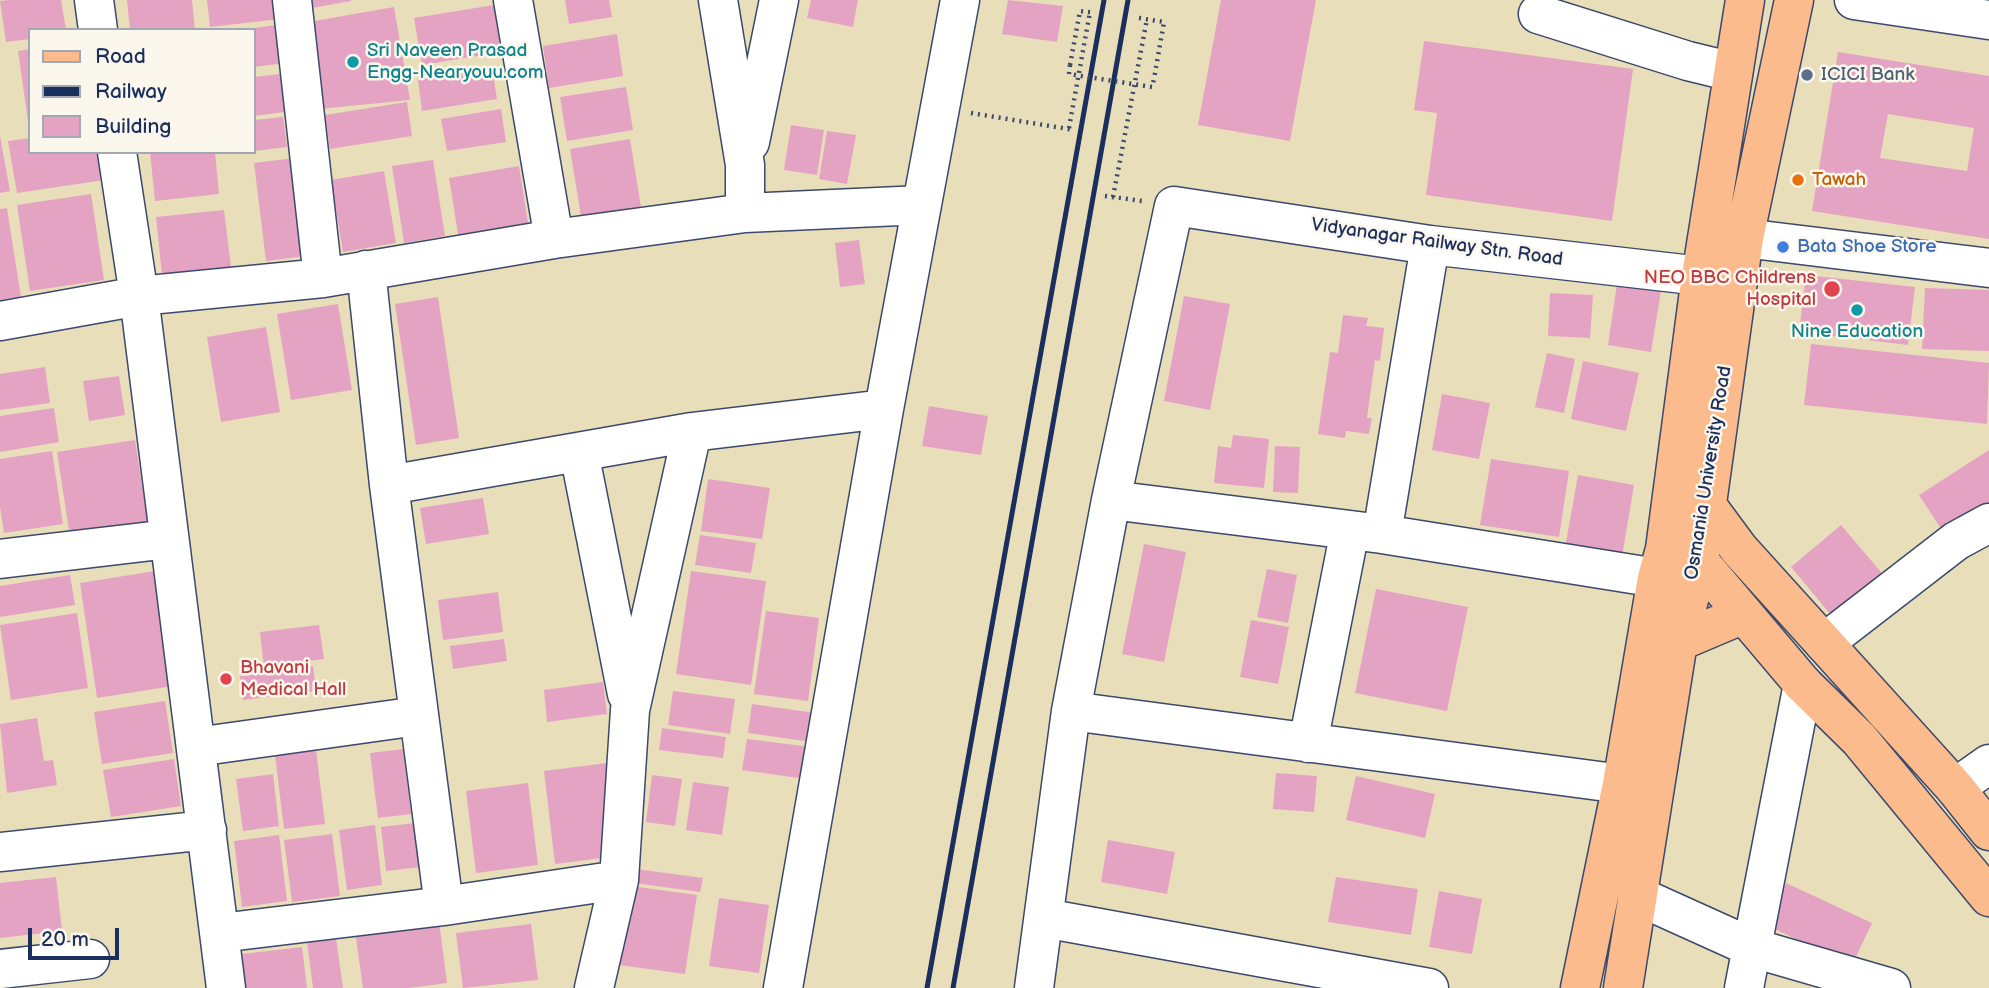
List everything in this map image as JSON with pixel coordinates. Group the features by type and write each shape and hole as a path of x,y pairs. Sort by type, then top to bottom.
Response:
{"main road":[{"name":"Osmania University Road","path":"1689,500 1701,276 1745,0"},
{"name":"Osmania University Road","path":"1580,988 1622,784 1678,569 1689,500 1794,0"},
{"path":"1689,500 1824,643 1955,789 1989,831"},
{"name":"Osmania University Road","path":"1623,988 1678,642 1678,569"},
{"path":"1678,569 1744,614 1803,684 1859,739 1989,897"},
{"path":"1678,642 1744,614"}],"street":[{"path":"94,0 98,28"},
{"path":"292,0 323,278"},
{"path":"513,0 554,239"},
{"path":"718,0 745,165 745,213"},
{"path":"745,165 779,0"},
{"path":"783,988 884,409 960,0"},
{"path":"1854,0 1989,20"},
{"path":"1538,14 1688,61 1733,72"},
{"path":"117,154 139,296 226,988"},
{"path":"1034,988 1070,711 1111,500 1156,203"},
{"name":"Vidyanagar Railway Stn. Road","path":"1156,203 1430,246 1701,276"},
{"path":"0,321 139,296 323,278 554,239 745,213 922,205"},
{"path":"1744,238 1989,268"},
{"path":"1308,743 1366,532 1430,246"},
{"path":"366,270 389,485 444,906"},
{"path":"389,485 692,432 884,409"},
{"path":"604,986 619,880 631,709 692,432"},
{"path":"579,452 631,709"},
{"path":"1111,500 1678,569"},
{"path":"1824,643 1956,541 1989,523"},
{"path":"0,559 169,539"},
{"path":"1744,988 1803,684"},
{"path":"1070,711 1622,784"},
{"path":"196,747 418,716"},
{"path":"1955,789 1989,764"},
{"path":"0,852 207,830"},
{"path":"220,933 444,906 619,880"},
{"path":"1638,896 1753,948 1891,988"},
{"path":"1044,918 1429,988"},
{"path":"0,969 90,959"}],"path":[{"path":"940,107 1071,129 1093,13 1080,10 1069,74 1153,87 1164,22 1139,18"},
{"path":"1113,197 1147,19"},
{"path":"1105,196 1156,203"}],"building":[{"path":"61,0 66,28 28,28 28,39 6,42 0,1"},
{"path":"127,0 192,0 195,28 130,28"},
{"path":"207,0 278,0 280,19 210,27"},
{"path":"304,0 351,0 351,1 306,9"},
{"path":"565,0 609,0 612,17 569,24"},
{"path":"811,0 858,0 853,27 807,18"},
{"path":"1008,0 1063,6 1057,42 1002,34"},
{"path":"1221,0 1316,0 1290,141 1198,125"},
{"path":"494,5 501,52 422,65 414,18"},
{"name":"Sri Naveen Prasad Engg-Nearyouu.com","path":"394,7 410,100 309,110 297,24"},
{"path":"289,23 294,62 256,67 254,28"},
{"path":"617,34 623,76 549,88 543,46"},
{"path":"1424,41 1633,69 1612,221 1426,195 1437,113 1414,110"},
{"path":"28,49 28,121 18,51"},
{"path":"1838,52 1989,76 1989,239 1812,211","holes":["1888,114 1974,128 1967,171 1880,158"]},
{"path":"492,68 497,99 422,111 418,80"},
{"path":"297,72 301,110 256,116 256,77"},
{"path":"626,87 633,130 567,141 560,97"},
{"path":"407,102 412,136 330,149 325,115"},
{"path":"501,109 506,142 447,151 441,119"},
{"path":"283,117 287,147 256,151 256,120"},
{"path":"791,125 824,130 817,175 784,170"},
{"path":"827,131 856,135 847,184 819,179"},
{"path":"0,136 10,191 0,193"},
{"path":"28,138 28,154 100,154 104,180 17,193 8,141"},
{"path":"630,139 641,207 581,216 570,149"},
{"path":"150,154 215,154 219,194 155,201"},
{"path":"303,157 314,255 266,261 254,163"},
{"path":"433,160 445,236 404,243 392,166"},
{"path":"519,166 529,229 459,240 449,178"},
{"path":"384,171 396,243 343,252 331,180"},
{"path":"91,194 104,280 30,291 17,205"},
{"path":"7,208 22,304 0,308 0,209"},
{"path":"224,210 231,267 162,275 156,217"},
{"path":"859,240 865,284 840,287 835,243"},
{"name":"Nine Education","path":"1806,275 1915,287 1908,345 1799,332"},
{"path":"1617,284 1661,291 1651,352 1608,345"},
{"path":"1925,288 1989,290 1989,351 1922,349"},
{"path":"1550,293 1593,295 1590,338 1548,336"},
{"path":"1184,296 1230,304 1210,410 1164,401"},
{"path":"438,297 459,438 416,445 395,304"},
{"path":"338,304 352,390 291,400 277,314"},
{"path":"1343,315 1368,318 1366,326 1384,328 1380,361 1375,360 1367,418 1372,418 1369,434 1346,431 1345,438 1318,434 1330,352 1338,353"},
{"path":"266,327 280,412 221,422 207,337"},
{"path":"1811,344 1989,363 1987,424 1804,405"},
{"path":"1547,353 1575,359 1564,413 1535,407"},
{"path":"1583,361 1639,373 1626,431 1571,419"},
{"path":"45,367 50,403 0,410 0,374"},
{"path":"119,376 125,415 89,421 83,381"},
{"path":"1442,394 1490,403 1479,459 1432,450"},
{"path":"929,406 988,416 981,455 922,446"},
{"path":"54,408 59,442 0,452 0,416"},
{"path":"1233,435 1269,439 1264,488 1214,483 1218,446 1231,448"},
{"path":"135,440 148,525 70,537 57,452"},
{"path":"1275,446 1300,447 1298,493 1273,492"},
{"path":"1989,450 1989,515 1949,541 1919,495"},
{"path":"52,451 63,524 4,533 0,507 0,459"},
{"path":"1491,459 1569,471 1559,537 1480,525"},
{"path":"1578,475 1634,485 1620,569 1563,559"},
{"path":"708,479 770,488 762,539 701,531"},
{"path":"483,498 489,534 426,544 420,508"},
{"path":"1841,525 1886,578 1836,621 1791,567"},
{"path":"700,535 756,543 751,573 695,565"},
{"path":"1144,544 1186,552 1164,662 1122,654"},
{"path":"1267,569 1297,575 1288,623 1257,617"},
{"path":"155,571 173,686 97,698 80,583"},
{"path":"691,571 766,581 751,685 676,674"},
{"path":"70,575 75,605 0,617 0,586"},
{"path":"1376,589 1468,607 1447,711 1355,693"},
{"path":"498,592 503,632 443,640 438,600"},
{"path":"766,611 819,618 808,701 754,694"},
{"path":"77,613 88,688 11,700 0,625"},
{"path":"1251,620 1289,627 1278,684 1240,677"},
{"path":"319,625 324,659 264,667 260,632"},
{"path":"504,639 507,661 453,669 450,646"},
{"path":"313,666 316,691 243,700 240,676"},
{"path":"603,682 607,714 547,722 544,690"},
{"path":"673,691 735,699 730,734 668,725"},
{"path":"165,701 173,753 102,764 94,712"},
{"path":"752,704 815,713 812,742 748,733"},
{"path":"37,718 44,761 53,760 57,785 7,793 0,724"},
{"path":"662,728 726,737 723,758 659,750"},
{"path":"747,739 811,747 806,779 742,770"},
{"path":"316,749 325,824 284,829 275,755"},
{"path":"403,749 411,814 378,818 370,753"},
{"path":"174,759 181,806 111,817 103,770"},
{"path":"607,763 618,856 555,864 544,771"},
{"path":"1276,773 1317,776 1314,812 1273,809"},
{"path":"273,774 279,826 243,831 236,779"},
{"path":"652,775 682,779 675,826 646,822"},
{"path":"1356,776 1435,794 1425,838 1346,820"},
{"path":"693,782 729,787 722,835 686,830"},
{"path":"528,783 538,865 476,873 466,791"},
{"path":"415,823 420,867 386,871 381,827"},
{"path":"375,825 382,885 347,890 339,830"},
{"path":"332,834 340,896 292,902 284,840"},
{"path":"279,835 287,901 242,907 234,841"},
{"path":"1108,840 1175,852 1167,894 1101,882"},
{"path":"636,869 703,878 700,892 634,883"},
{"path":"56,877 62,931 0,938 0,883"},
{"path":"1336,877 1418,889 1411,935 1328,922"},
{"path":"1786,883 1872,923 1852,965 1766,925"},
{"path":"631,886 697,895 685,974 619,965"},
{"path":"1439,891 1482,899 1472,954 1429,947"},
{"path":"719,898 769,905 759,973 709,966"},
{"path":"439,921 447,983 409,988 363,988 355,931"},
{"path":"531,924 538,980 463,988 456,933"},
{"path":"336,938 343,988 313,988 307,942"},
{"path":"302,947 307,988 246,988 242,954"}],"railway":[{"path":"927,988 1104,0"},
{"path":"953,988 1128,0"}],"place":[{"name":"Sri Naveen Prasad Engg-Nearyouu.com","path":"353,62"},
{"name":"ICICI Bank","path":"1807,75"},
{"name":"Tawah","path":"1798,180"},
{"name":"Bata Shoe Store","path":"1783,247"},
{"name":"NEO BBC Childrens Hospital","path":"1832,289"},
{"name":"Nine Education","path":"1857,310"},
{"name":"Bhavani Medical Hall","path":"226,679"}]}
